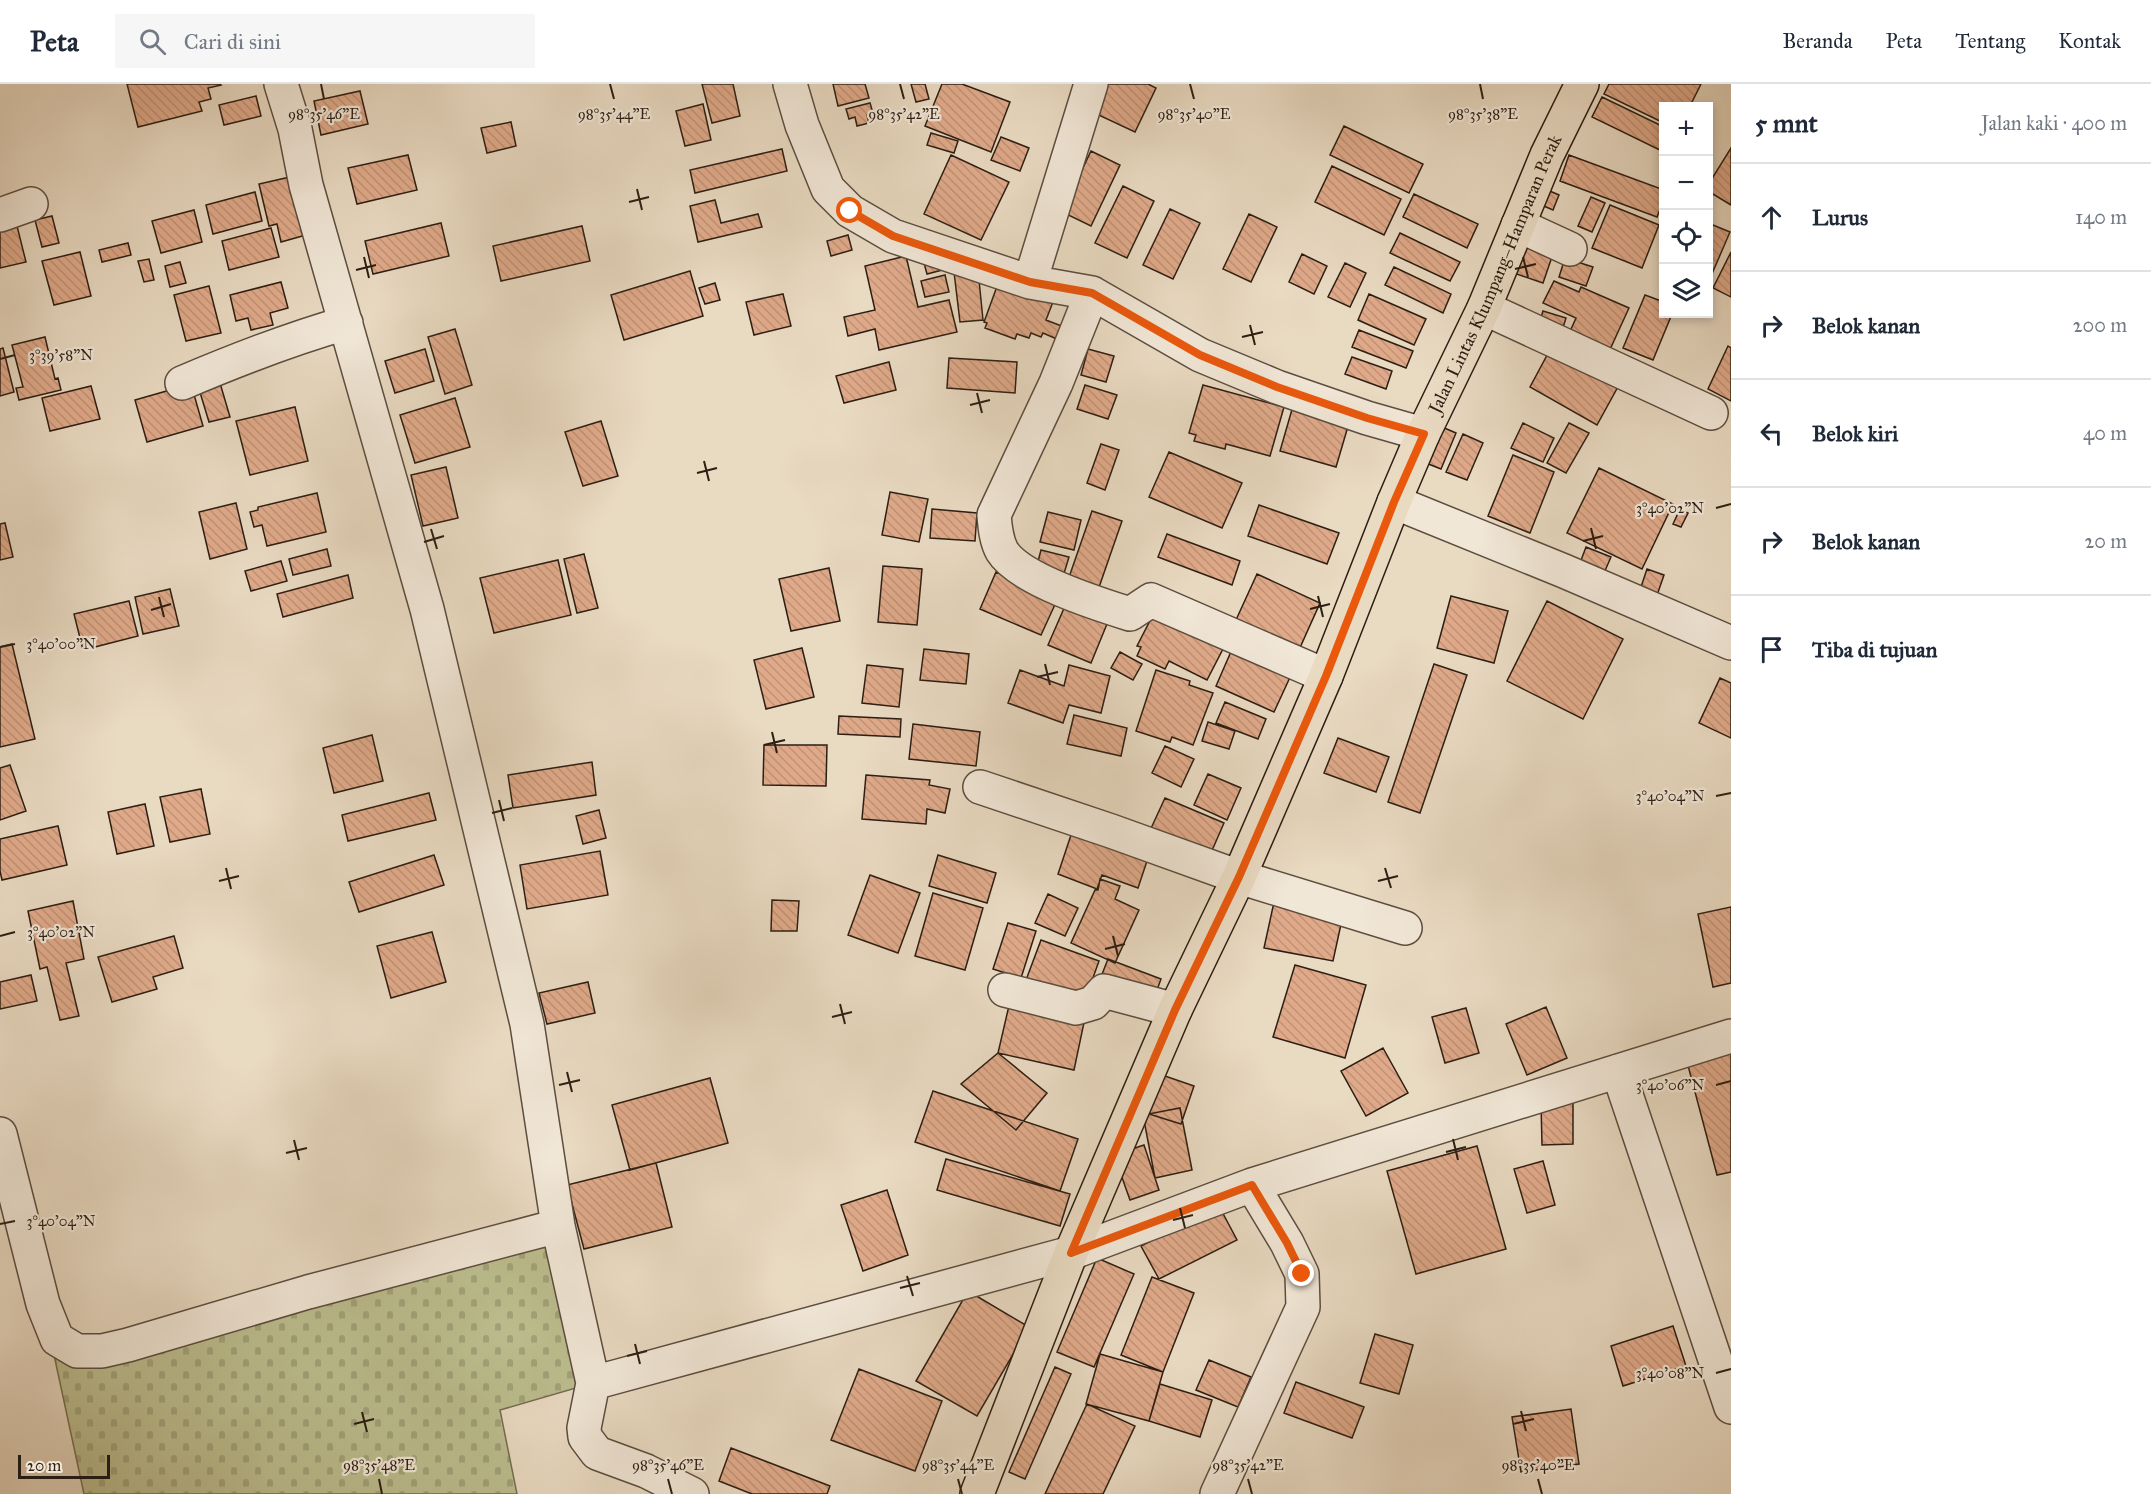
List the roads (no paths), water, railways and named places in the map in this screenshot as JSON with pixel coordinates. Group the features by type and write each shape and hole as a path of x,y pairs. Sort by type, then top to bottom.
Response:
{"main road":[{"name":"Jalan Lintas Klumpang–Hamparan Perak","path":"982,1492 1071,1253 1175,1010 1239,877 1326,676 1394,502 1484,308 1547,155 1582,84"}],"street":[{"path":"281,84 295,129 306,185 428,609 527,1024 558,1226 593,1383 584,1428 585,1437 597,1454 646,1471 692,1494"},
{"path":"790,84 802,125 828,189 850,211 893,236 1030,282 1092,293 1200,355 1277,387 1367,418 1424,434"},
{"path":"1030,282 1090,84"},
{"path":"0,215 31,204"},
{"path":"1518,225 1570,249"},
{"path":"1092,293 1056,382 994,515 996,535 1003,552 1022,570 1084,600 1130,614 1151,600 1326,676"},
{"path":"1484,308 1711,413"},
{"path":"182,383 292,339 346,323"},
{"path":"1394,502 1564,570 1731,643"},
{"path":"980,787 1239,877 1405,928"},
{"path":"1005,990 1076,1008 1093,1003 1104,991 1175,1010"},
{"path":"593,1383 1071,1253 1252,1185 1731,1036"},
{"path":"1618,1071 1731,1407"},
{"path":"0,1134 43,1304 57,1339 77,1351 102,1350 128,1344 308,1292 558,1226"},
{"path":"1216,1494 1303,1307 1302,1274 1287,1243 1252,1185"}]}
